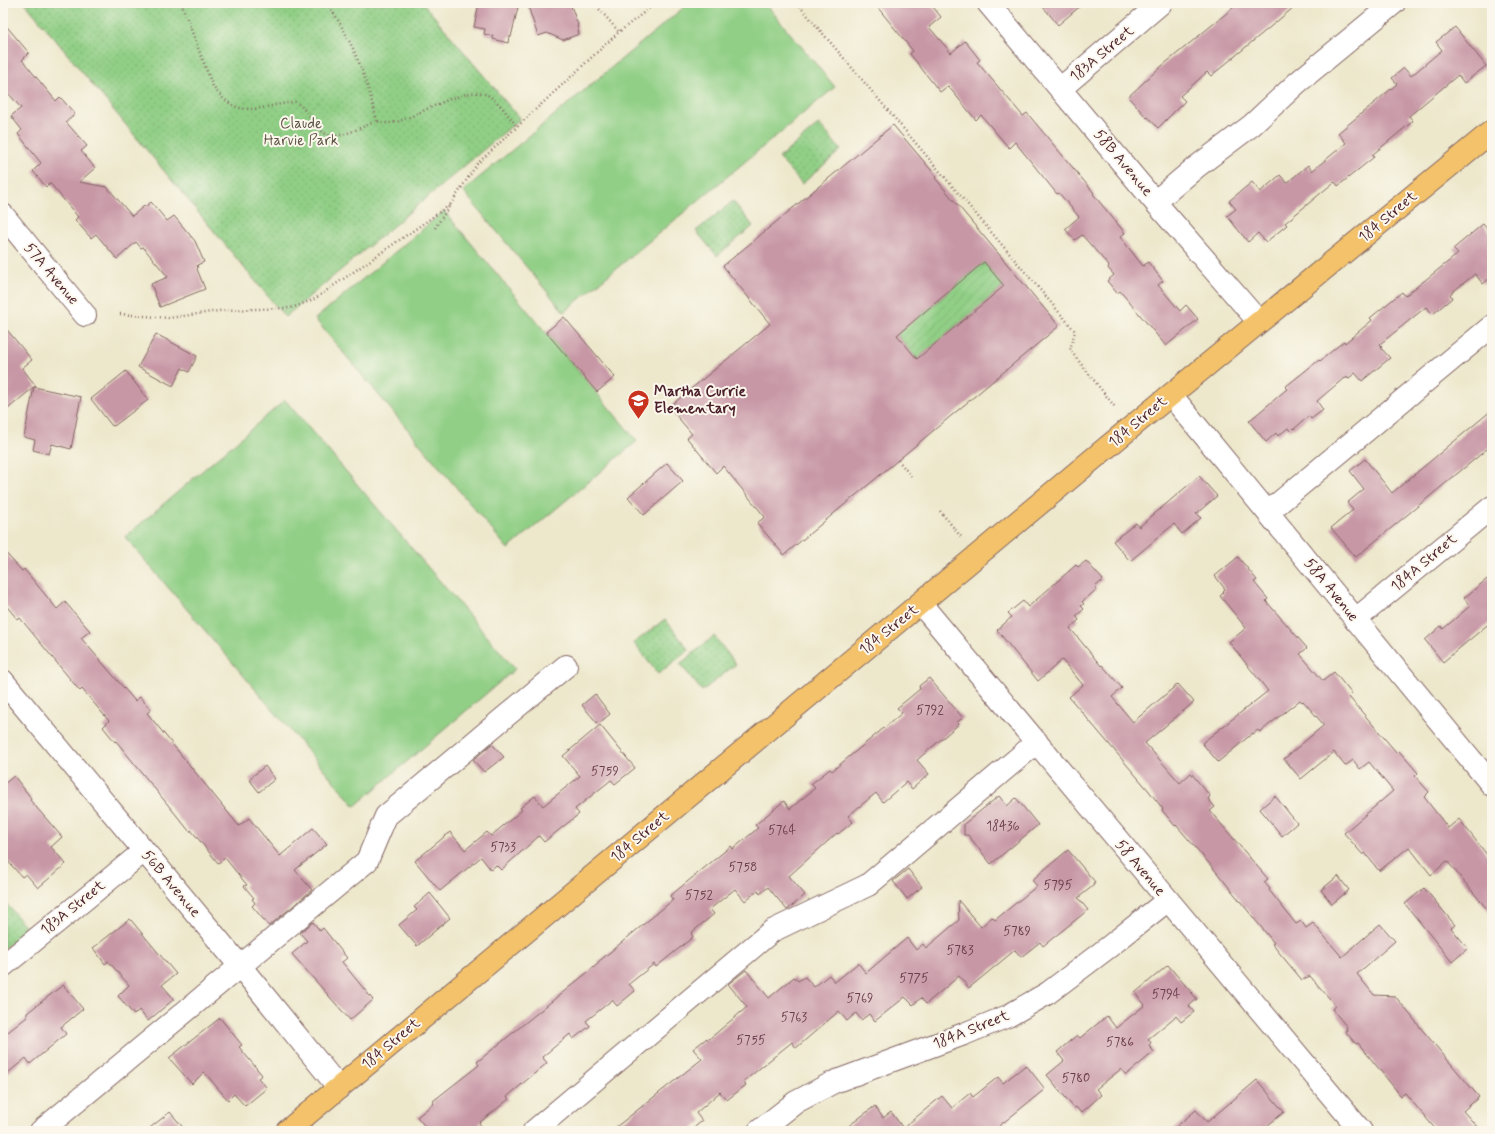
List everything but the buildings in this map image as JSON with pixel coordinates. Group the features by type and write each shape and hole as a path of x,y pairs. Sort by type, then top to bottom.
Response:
{"main road":[{"name":"184 Street","path":"287,1131 1171,395 1492,130"}],"street":[{"name":"58B Avenue","path":"988,3 1155,202 1259,322"},
{"name":"183A Street","path":"1060,89 1161,3"},
{"path":"1155,202 1195,168 1252,125 1297,83 1394,3"},
{"name":"57A Avenue","path":"7,228 85,315"},
{"path":"1268,512 1492,326"},
{"name":"58A Avenue","path":"1171,395 1492,785"},
{"name":"184A Street","path":"1355,620 1492,507"},
{"name":"58 Avenue","path":"921,604 1168,900 1352,1128"},
{"path":"41,1131 367,861 386,816 566,666"},
{"name":"56B Avenue","path":"3,681 240,966 339,1088"},
{"path":"534,1131 772,931 868,885 1037,742"},
{"name":"183A Street","path":"3,966 144,851"},
{"name":"184A Street","path":"765,1129 796,1102 834,1082 964,1034 1008,1016 1042,997 1104,951 1168,900"}],"path":[{"path":"180,3 213,87 222,98 232,106 244,110 295,102 301,106 324,133 333,136 356,130 377,121 388,123 400,121 464,94 478,92 486,94 495,100 517,126"},
{"path":"326,3 340,22 353,47 368,87 377,121"},
{"path":"594,3 619,32"},
{"path":"435,228 477,164 619,32 656,3"},
{"path":"797,3 1075,331 1070,350 1115,407"},
{"path":"120,314 169,318 226,310 291,308 313,300 450,205"},
{"path":"898,460 911,476"},
{"path":"940,511 962,538"}],"green space":[{"name":"Claude Harvie Park","path":"25,3 423,3 520,119 285,317"},
{"path":"689,3 765,3 835,87 564,312 463,191"},
{"path":"819,124 841,150 802,184 779,158"},
{"path":"733,201 753,226 717,256 696,231"},
{"path":"444,211 637,441 508,549 315,319"},
{"path":"984,262 1004,286 917,359 897,335"},
{"path":"285,400 515,669 355,806 125,537"},
{"path":"665,619 689,650 658,674 634,643"},
{"path":"714,636 736,664 702,691 680,664"},
{"path":"3,900 28,929 3,949"}],"place":[{"name":"Martha Currie Elementary","path":"638,420"}]}
